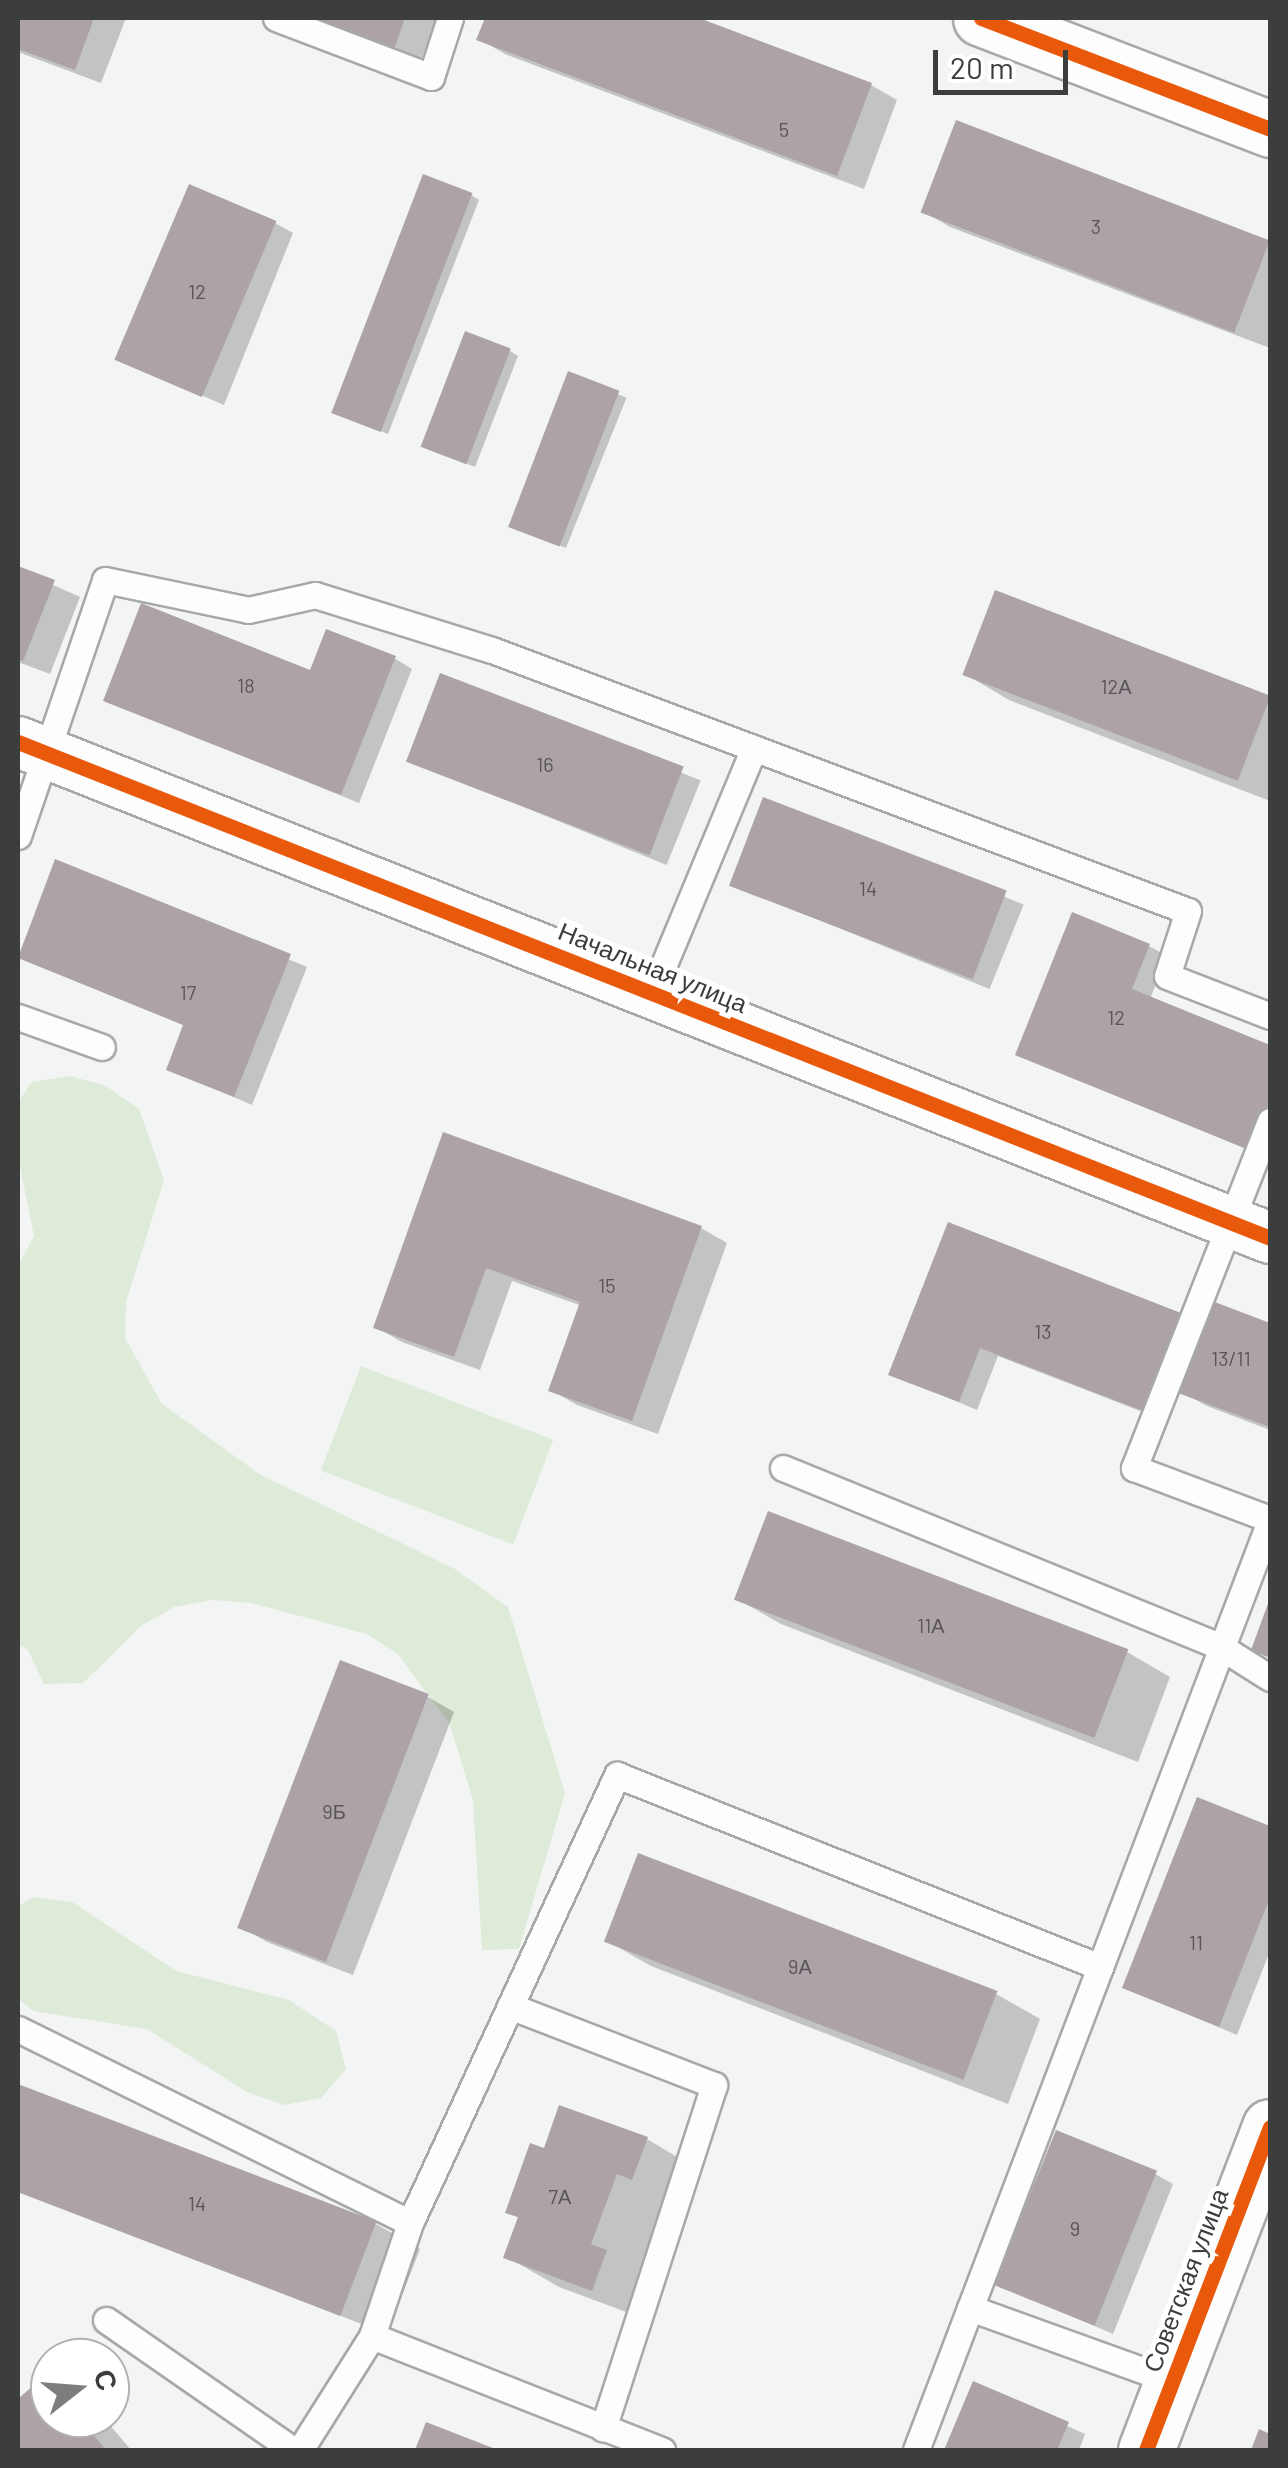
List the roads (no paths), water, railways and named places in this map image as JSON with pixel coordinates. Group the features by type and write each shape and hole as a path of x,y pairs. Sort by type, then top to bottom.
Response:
{"street":[{"path":"981,18 1270,129"},
{"name":"Начальная улица","path":"32,748 1250,1230"},
{"name":"Советская улица","path":"1146,2450 1270,2127"}],"lane":[{"path":"276,18 431,77 450,18"},
{"path":"18,836 32,748 104,580 248,610 315,595 492,650 1188,910 1167,976 1270,1016"},
{"path":"652,993 754,748"},
{"path":"18,1017 102,1048"},
{"path":"916,2450 1270,1520 1134,1468 1250,1230 1270,1121"},
{"path":"783,1468 1221,1648 1270,1678"},
{"path":"106,2320 296,2450 372,2336 410,2223 616,1775 1100,1967"},
{"path":"510,2006 714,2085 603,2429"},
{"path":"18,2029 410,2223"},
{"path":"970,2308 1173,2381"},
{"path":"372,2336 662,2450"}]}
